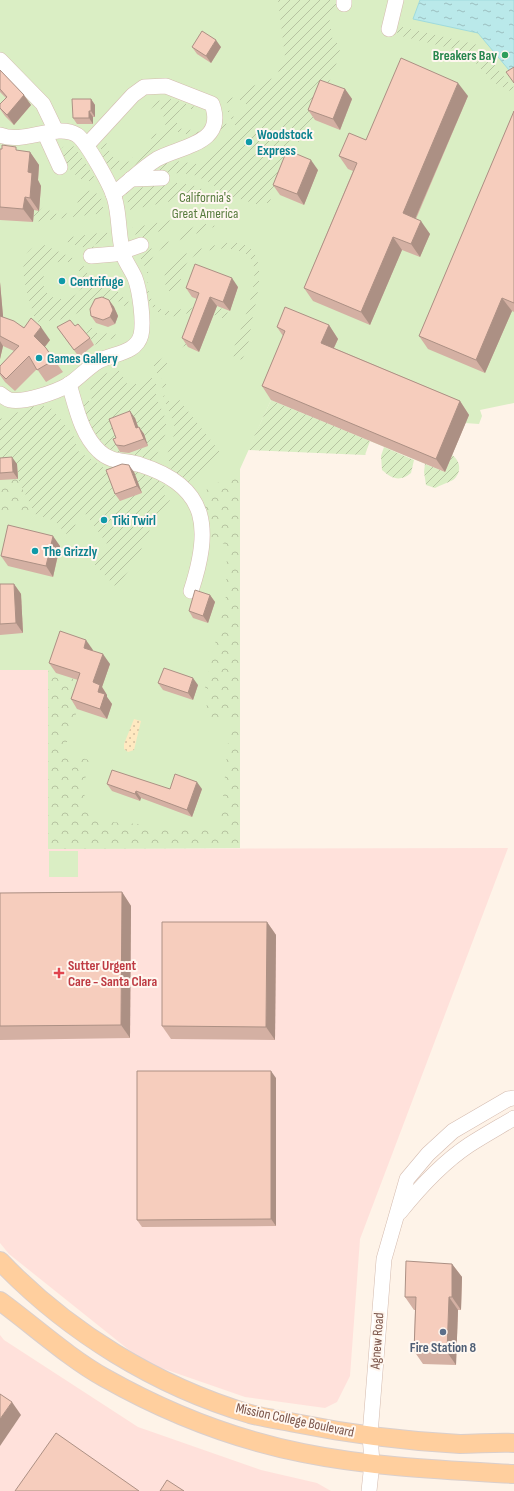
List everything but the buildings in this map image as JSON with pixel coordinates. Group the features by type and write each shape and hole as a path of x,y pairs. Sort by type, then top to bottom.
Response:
{"main road":[{"name":"Mission College Boulevard","path":"0,1261 25,1287 95,1340 150,1374 214,1402 252,1414 328,1430 460,1444 506,1442"},
{"name":"Mission College Boulevard","path":"0,1301 105,1378 198,1423 244,1438 303,1453 372,1463 506,1473"}],"street":[{"path":"389,29 396,0"},
{"path":"0,60 43,104 60,167"},
{"path":"87,145 133,95 144,87 166,86 212,104 215,111 214,124 207,137 191,146 159,158 131,179 114,197"},
{"path":"0,135 20,138 50,133 72,133 78,136 87,145 114,197 123,251 136,280 142,320 141,336 136,344 130,349 100,360 68,384 43,395 16,400 7,399 0,394"},
{"path":"131,179 162,178"},
{"path":"91,256 107,256 141,245"},
{"path":"68,384 81,424 91,442 99,452 117,461 138,464 165,476 183,487 192,500 202,522 204,538 199,567 191,591"},
{"name":"Agnew Road","path":"369,1491 372,1463 370,1435 384,1259 394,1220 407,1180 428,1154 453,1132 508,1099 514,1098"},
{"name":"Agnew Road","path":"394,1220 422,1185 442,1166 468,1146 514,1118"}],"shaded area":[{"path":"0,670 48,670 48,849 508,848 360,1239 350,1376 337,1402 325,1408 245,1397 144,1362 9,1254 0,1243"},
{"path":"0,1335 4,1340 138,1427 261,1470 317,1483 331,1491 0,1491"}],"green space":[{"name":"California's Great America","path":"0,0 514,0 514,403 480,410 482,416 479,424 465,423 445,472 271,400 240,469 240,848 48,849 48,670 0,670"},
{"path":"278,0 336,0 336,5 329,16 333,43 339,43 340,54 305,144 291,139 269,204 262,200 259,205 224,194 211,183 194,175 181,173 161,174 155,170 171,157 177,159 176,161 204,165 238,130 229,115 227,109 228,100 240,97 242,90 276,77 285,57","holes":["235,99 244,101 247,106 247,112 240,118 234,117 229,113 230,103"]},
{"path":"398,26 478,45 510,84 513,83 514,93 493,82 466,52 397,35"},
{"path":"172,99 195,107 195,110 187,108 180,110 176,120 182,129 186,130 192,129 198,124 201,125 196,137 171,130 165,144 158,146 126,172 116,168 107,170 100,145 105,138 108,149 117,160 127,162 133,161 132,158 142,156 141,150 150,148 150,145 152,145 151,135 165,132 166,128 162,109 150,111 157,101"},
{"path":"224,119 229,129 216,143"},
{"path":"68,144 75,147 96,180 90,181 80,178 67,165 60,155 62,148"},
{"path":"177,183 198,187 205,192 206,195 202,198 177,200 129,210 126,191 158,184"},
{"path":"92,190 101,197 104,213 33,222 34,210 39,211 45,206 55,214 68,213 72,211 82,193"},
{"path":"172,220 173,222 160,231 139,239 138,235 133,234 132,228"},
{"path":"200,223 216,226 162,248 153,256 149,268 148,289 155,305 171,311 182,309 191,302 193,306 190,312 178,316 160,313 151,304 148,298 147,273 140,255 143,252 170,241"},
{"path":"107,232 108,238 94,245 92,250 64,240 64,238"},
{"path":"227,243 242,244 251,249 257,258 259,270 259,283 248,345 242,359 238,360 234,358 233,351 251,298 254,267 251,259 244,253 235,250 214,249 203,252 194,256 188,261 183,271 178,290 175,293 167,290 165,284 165,273 167,267 180,256 196,250"},
{"path":"44,245 75,259 72,264 65,261 57,262 45,271 44,285 48,294 57,299 67,298 76,294 82,287 82,277 75,265 81,268 83,265 89,276 108,283 130,303 126,307 114,298 110,305 96,312 91,306 66,319 36,322 26,288 24,264 26,255 33,248"},
{"path":"201,301 228,311 225,319 203,311"},
{"path":"90,326 99,335 114,332 117,337 94,345 83,331"},
{"path":"190,329 195,331 188,347 184,346 164,360 169,366 162,371 161,379 154,369 154,364 184,343"},
{"path":"114,370 120,371 127,384 140,384 145,376 151,377 156,384 156,397 165,417 167,430 153,464 111,455 97,438 92,430 83,407 83,401 92,401 90,391 94,379","holes":["118,446 148,446 122,456"]},
{"path":"163,380 167,385 163,389 165,392 163,394 170,402 177,397 220,452 187,483 173,474 167,455 175,432 174,424 162,393"},
{"path":"271,400 370,441 365,455 248,450"},
{"path":"37,405 50,407 73,434 78,451 142,493 134,472 150,471 157,480 165,484 162,493 170,500 154,520 136,561 116,587 94,564 107,544 86,514 73,521 77,527 66,534 55,521 35,514 18,479 17,464 0,466 0,419"},
{"path":"384,447 414,460 411,473 403,478 396,478 389,476 382,470 381,456"},
{"path":"452,455 459,464 459,471 456,477 453,480 435,488 426,485 424,472 425,464 445,472"},
{"path":"240,469 240,848 48,849 48,670 86,683 64,751 91,761 84,782 71,769 66,773 82,790 97,821 220,830 230,721 204,715 211,690 205,688 226,596 227,545 210,538 210,532 198,495"},
{"path":"18,479 35,514 5,511 0,526 0,480"},
{"path":"49,851 78,851 78,877 49,877"}],"sand":[{"path":"134,719 141,721 134,750 128,752 124,749 124,744"}],"water":[{"name":"Breakers Bay","path":"420,0 514,0 514,76 478,33 413,19"}],"place":[{"name":"Breakers Bay","path":"505,55"},
{"name":"Woodstock Express","path":"249,142"},
{"name":"Centrifuge","path":"62,281"},
{"name":"Games Gallery","path":"39,358"},
{"name":"Tiki Twirl","path":"104,520"},
{"name":"The Grizzly","path":"35,551"},
{"name":"Sutter Urgent Care - Santa Clara","path":"59,973"},
{"name":"Fire Station 8","path":"443,1332"}]}
